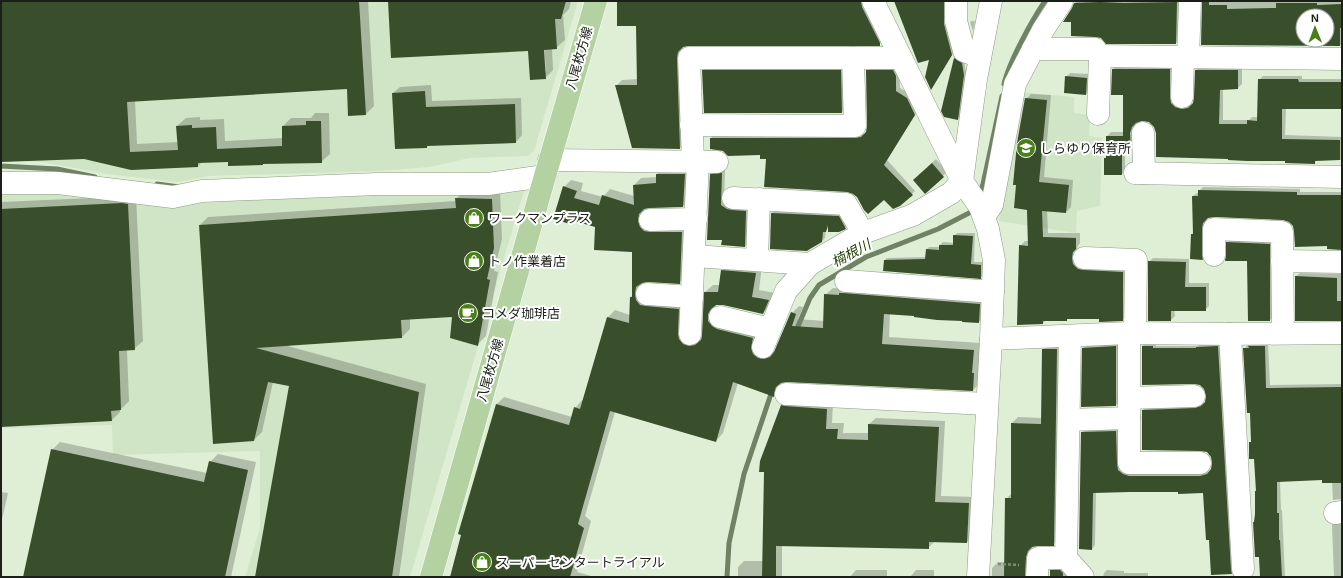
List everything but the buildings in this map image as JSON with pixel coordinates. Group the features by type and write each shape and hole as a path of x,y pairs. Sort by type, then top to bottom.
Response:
{"main road":[{"name":"八尾枚方線","path":"431,577 596,1"}],"street":[{"path":"873,1 988,229 994,260 978,570"},
{"path":"956,1 956,21 964,51 980,57"},
{"path":"974,200 980,57 991,1"},
{"path":"720,318 766,338 786,291 810,264 863,233 913,215 951,193 992,205 1015,84 1043,30 1062,1"},
{"path":"1182,98 1190,1"},
{"path":"1033,49 1095,49 1100,56 1098,114"},
{"path":"1100,56 1342,59"},
{"path":"690,334 696,219 703,161 691,125 689,58 901,58"},
{"path":"691,125 855,126 853,58"},
{"path":"1144,133 1140,173 1342,177"},
{"path":"1,184 58,183 173,197 202,191 361,184 488,184 547,168 703,161"},
{"path":"733,198 846,204 863,233"},
{"path":"757,260 760,199"},
{"path":"650,220 696,219"},
{"path":"1214,255 1214,229 1282,232 1283,333"},
{"path":"694,256 810,264"},
{"path":"1084,258 1136,260 1129,408 1129,462 1200,463"},
{"path":"1282,260 1342,262"},
{"path":"846,281 993,292"},
{"path":"647,294 692,297"},
{"path":"991,339 1132,333 1342,333"},
{"path":"1230,334 1243,569"},
{"path":"1070,336 1066,558 1083,577"},
{"path":"786,394 987,404"},
{"path":"1069,420 1194,396"},
{"path":"1037,572 1038,558 1066,558"}],"path":[{"path":"978,570 1037,572"}],"shaded area":[{"path":"1,1 578,1 534,151 528,156 469,158 430,167 378,171 209,176 177,182 107,174 42,162 1,160"},
{"path":"1019,92 1074,97 1074,113 1090,115 1089,136 1102,138 1100,206 1077,211 1076,233 999,221"},
{"path":"525,187 410,577 245,577 260,528 260,451 113,455 112,425 1,428 1,194 70,193 189,204 241,200"}],"waterway":[{"name":"楠根川","path":"1004,84 1011,64 1022,41 1045,1"},
{"name":"楠根川","path":"979,195 983,184 1002,96"},
{"path":"1,166 57,169 95,177"},
{"path":"157,184 179,187"},
{"name":"楠根川","path":"796,331 810,298 819,285 866,257 938,229 971,212 973,208"},
{"name":"楠根川","path":"727,577 729,543 744,474 772,391"}],"place":[{"name":"しらゆり保育所","path":"1026,148"},
{"name":"ワークマンプラス","path":"474,218"},
{"name":"トノ作業着店","path":"474,261"},
{"name":"コメダ珈琲店","path":"468,313"},
{"name":"スーパーセンタートライアル","path":"482,562"}]}
